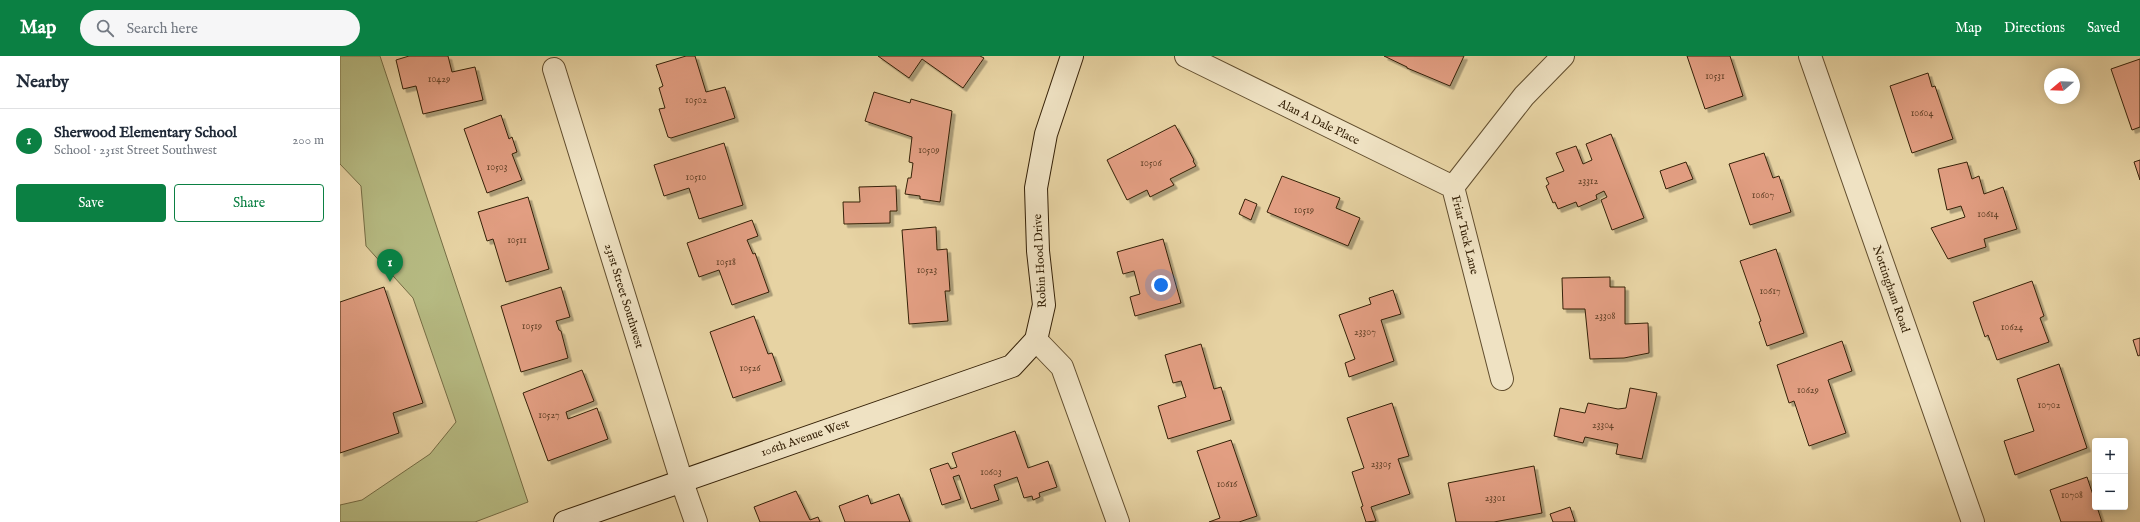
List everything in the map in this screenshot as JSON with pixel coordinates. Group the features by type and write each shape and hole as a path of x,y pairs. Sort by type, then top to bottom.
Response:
{"street":[{"name":"Robin Hood Drive","path":"1036,340 1044,305 1038,250 1036,188 1046,134 1072,56"},
{"name":"Alan A Dale Place","path":"1186,56 1453,187"},
{"name":"Friar Tuck Lane","path":"1502,379 1453,187 1524,96 1563,56"},
{"name":"Nottingham Road","path":"1810,56 1973,522"},
{"name":"231st Street Southwest","path":"554,69 682,482 696,522"},
{"name":"106th Avenue West","path":"565,522 1012,366 1036,340"},
{"path":"1036,340 1062,367 1118,522"}],"green space":[{"path":"340,56 380,56 528,502 475,522 340,522 340,505 362,500 430,454 456,422 413,298 366,246 361,186 340,164"}],"building":[{"path":"409,56 448,56 452,72 475,67 483,100 423,114 416,86 403,89 396,60"},
{"path":"686,56 695,56 706,92 725,87 735,118 671,138 668,137 659,109 665,108 659,88 663,86 656,65"},
{"path":"878,56 980,56 984,58 963,88 922,59 909,78"},
{"path":"1384,56 1464,56 1450,86 1407,68"},
{"path":"1687,56 1730,56 1743,96 1705,109"},
{"path":"2140,59 2140,127 2132,130 2111,69"},
{"path":"1928,73 1932,87 1935,86 1953,139 1912,153 1890,86"},
{"path":"874,92 910,103 911,99 952,111 940,202 920,199 920,196 905,194 908,178 911,178 913,163 909,162 912,137 865,121"},
{"path":"501,115 509,139 512,137 517,152 512,154 522,180 487,193 464,129"},
{"path":"1175,125 1196,166 1170,179 1174,185 1150,197 1147,190 1127,200 1107,160"},
{"path":"1611,134 1644,218 1612,230 1601,200 1607,197 1604,191 1596,195 1597,199 1578,207 1576,202 1558,209 1555,202 1553,203 1546,186 1549,184 1546,178 1564,171 1556,153 1576,146 1583,164 1592,160 1586,144"},
{"path":"724,143 743,205 699,219 689,188 664,196 654,165"},
{"path":"1764,153 1773,178 1779,176 1791,212 1750,225 1729,164"},
{"path":"2140,160 2140,180 2134,162"},
{"path":"1686,162 1693,179 1666,189 1660,171"},
{"path":"1967,162 1972,179 1979,176 1984,194 2003,187 2017,229 1984,239 1986,247 1948,259 1931,228 1965,217 1961,206 1947,210 1938,169"},
{"path":"1282,176 1340,198 1336,208 1360,218 1348,246 1267,212"},
{"path":"896,186 897,211 890,211 890,223 844,224 843,202 860,202 859,187"},
{"path":"528,197 549,269 506,282 493,239 487,241 478,212"},
{"path":"1245,199 1257,204 1251,220 1239,214"},
{"path":"752,220 758,236 747,240 753,254 755,253 769,292 732,305 719,270 699,277 687,243"},
{"path":"936,227 937,250 947,249 950,291 945,291 948,321 909,324 902,230"},
{"path":"1163,239 1181,303 1135,316 1130,297 1140,294 1134,271 1123,274 1117,252"},
{"path":"1776,249 1804,333 1767,346 1759,322 1761,321 1740,261"},
{"path":"1610,277 1610,287 1625,287 1625,324 1648,323 1649,353 1624,358 1590,359 1585,309 1563,309 1562,278"},
{"path":"2032,281 2044,316 2040,318 2049,342 1997,360 1988,335 1985,337 1973,302"},
{"path":"384,287 423,403 393,413 399,433 340,453 340,302"},
{"path":"561,287 570,317 556,321 559,330 561,331 568,358 521,372 501,306"},
{"path":"1393,290 1401,314 1381,320 1394,361 1349,377 1345,363 1355,359 1339,315 1371,304 1369,298"},
{"path":"754,316 768,354 772,353 782,381 733,398 710,332"},
{"path":"2140,338 2140,355 2138,356 2133,340"},
{"path":"1842,341 1852,371 1828,380 1846,433 1809,446 1794,401 1789,403 1777,365"},
{"path":"1201,344 1214,389 1221,387 1231,420 1168,439 1158,406 1186,397 1181,381 1173,383 1165,355"},
{"path":"2059,364 2087,448 2015,475 2004,441 2034,431 2017,379"},
{"path":"582,370 594,401 566,412 568,419 597,408 608,439 548,461 523,393"},
{"path":"1630,388 1657,393 1642,459 1616,454 1618,444 1585,437 1583,443 1554,436 1560,408 1585,413 1588,403 1618,409 1626,408"},
{"path":"1392,403 1409,456 1398,459 1410,494 1371,507 1376,521 1366,522 1361,507 1363,506 1352,472 1364,468 1347,418"},
{"path":"1015,431 1028,468 1048,461 1057,487 1039,493 1040,497 1033,500 1032,496 1024,498 1017,477 994,485 999,500 971,509 959,475 953,477 961,499 942,505 930,469 948,463 951,469 957,467 952,453"},
{"path":"1231,440 1257,516 1239,522 1209,522 1220,518 1197,451"},
{"path":"1534,466 1542,513 1494,522 1456,522 1448,483"},
{"path":"2087,477 2092,492 2092,510 2098,510 2102,522 2061,522 2050,490"},
{"path":"796,491 810,520 818,517 820,522 760,522 754,507"},
{"path":"899,494 910,522 845,522 839,506 868,495 871,504"},
{"path":"1570,507 1575,522 1553,522 1550,514"}],"place":[{"name":"Sherwood Elementary School","path":"390,282"}]}
